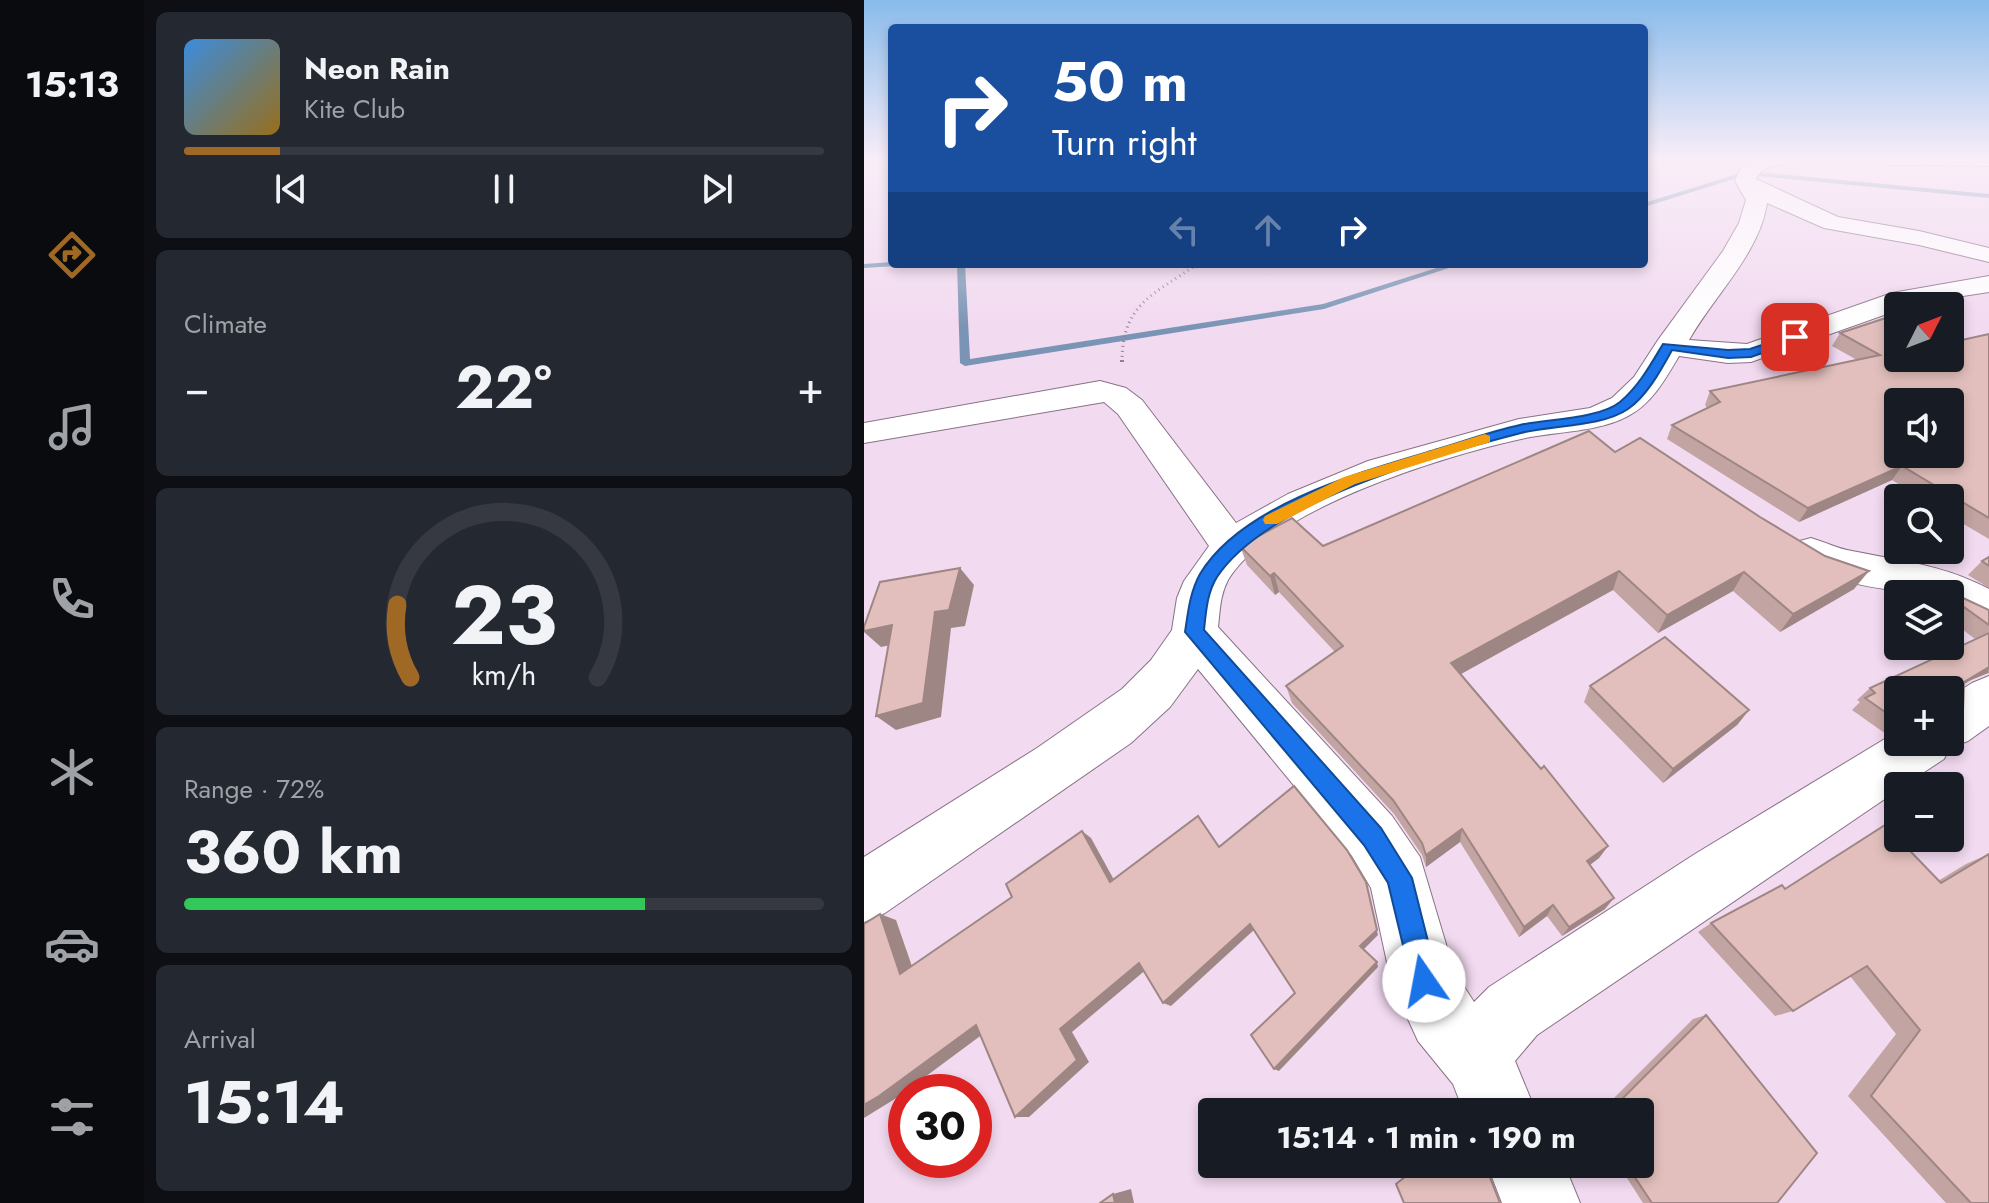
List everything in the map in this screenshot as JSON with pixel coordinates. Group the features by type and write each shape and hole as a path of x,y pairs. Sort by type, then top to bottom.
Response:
{"street":[{"path":"864,892 1107,730 1164,679 1195,632 1198,599 1208,577 1232,547 1263,524 1350,480 1521,429 1600,415 1623,406 1640,391 1668,346 1721,276 1752,215"},
{"path":"1814,215 1832,223 1919,238 1989,255"},
{"path":"1668,346 1728,354 1751,353 1902,299 1989,284"},
{"path":"864,433 1086,391 1115,395 1130,407 1232,547"},
{"path":"1600,415 1639,441"},
{"path":"1775,531 1828,561 1851,569 1923,578 1953,590 1989,611"},
{"path":"1195,632 1372,836 1399,878 1424,981 1442,1017 1490,1086"},
{"path":"1964,715 1989,698"},
{"path":"1490,1086 1492,1033 1513,1011 1716,875 1904,756"},
{"path":"1531,1178 1541,1203"}],"path":[{"path":"1115,395 1122,372 1122,338 1135,308 1191,268"}],"building":[{"path":"1884,319 1884,372 1964,372 1964,340 1989,334 1989,518 1964,503 1964,484 1932,484 1905,468 1964,468 1964,388 1884,388 1884,468 1898,468 1808,508 1672,425 1720,402 1710,391 1880,355 1840,333"},
{"path":"1589,431 1615,452 1640,438 1825,556 1869,571 1793,614 1744,572 1667,615 1619,571 1451,663 1541,769 1544,766 1608,846 1587,861 1614,898 1569,927 1553,905 1524,927 1462,829 1426,855 1422,843 1393,800 1286,686 1343,646 1274,573 1270,576 1240,546 1292,518 1323,546"},
{"path":"960,568 949,610 935,612 923,703 876,716 892,625 864,631 864,627 880,582"},
{"path":"1964,598 1989,610 1989,625 1964,607"},
{"path":"1989,633 1989,667 1964,682 1964,676 1896,676 1931,660 1964,660 1964,645"},
{"path":"1665,637 1749,710 1673,769 1590,686"},
{"path":"1884,682 1884,711 1865,698 1875,693 1870,688"},
{"path":"1294,786 1347,850 1366,882 1377,930 1360,946 1377,962 1274,1069 1251,1035 1295,993 1250,924 1163,1003 1139,963 1060,1029 1077,1060 1015,1117 976,1025 909,1074 888,1074 888,1089 864,1105 864,924 880,914 900,974 1012,897 1006,884 1082,831 1110,882 1198,816 1219,847"},
{"path":"1884,826 1884,852 1911,852 1941,883 1989,854 1989,1203 1971,1203 1871,1096 1920,1030 1867,966 1793,1011 1711,923 1782,885 1785,889"},
{"path":"1706,1015 1817,1153 1777,1203 1652,1203 1635,1178 1654,1178 1654,1098 1623,1098"},
{"path":"1404,1178 1490,1178 1500,1203 1404,1203 1396,1184"},
{"path":"1113,1194 1115,1203 1100,1203"}],"waterway":[{"path":"864,266 888,264"},
{"path":"961,268 965,363 1324,306 1444,268"}],"slow traffic":[{"path":"1271,520 1350,480 1485,439"}],"route":[{"path":"1424,981 1399,878 1372,836 1195,632 1198,599 1208,577 1232,547 1263,524 1350,480 1521,429 1600,415 1623,406 1640,391 1668,346 1728,354 1751,353 1795,337"}]}
